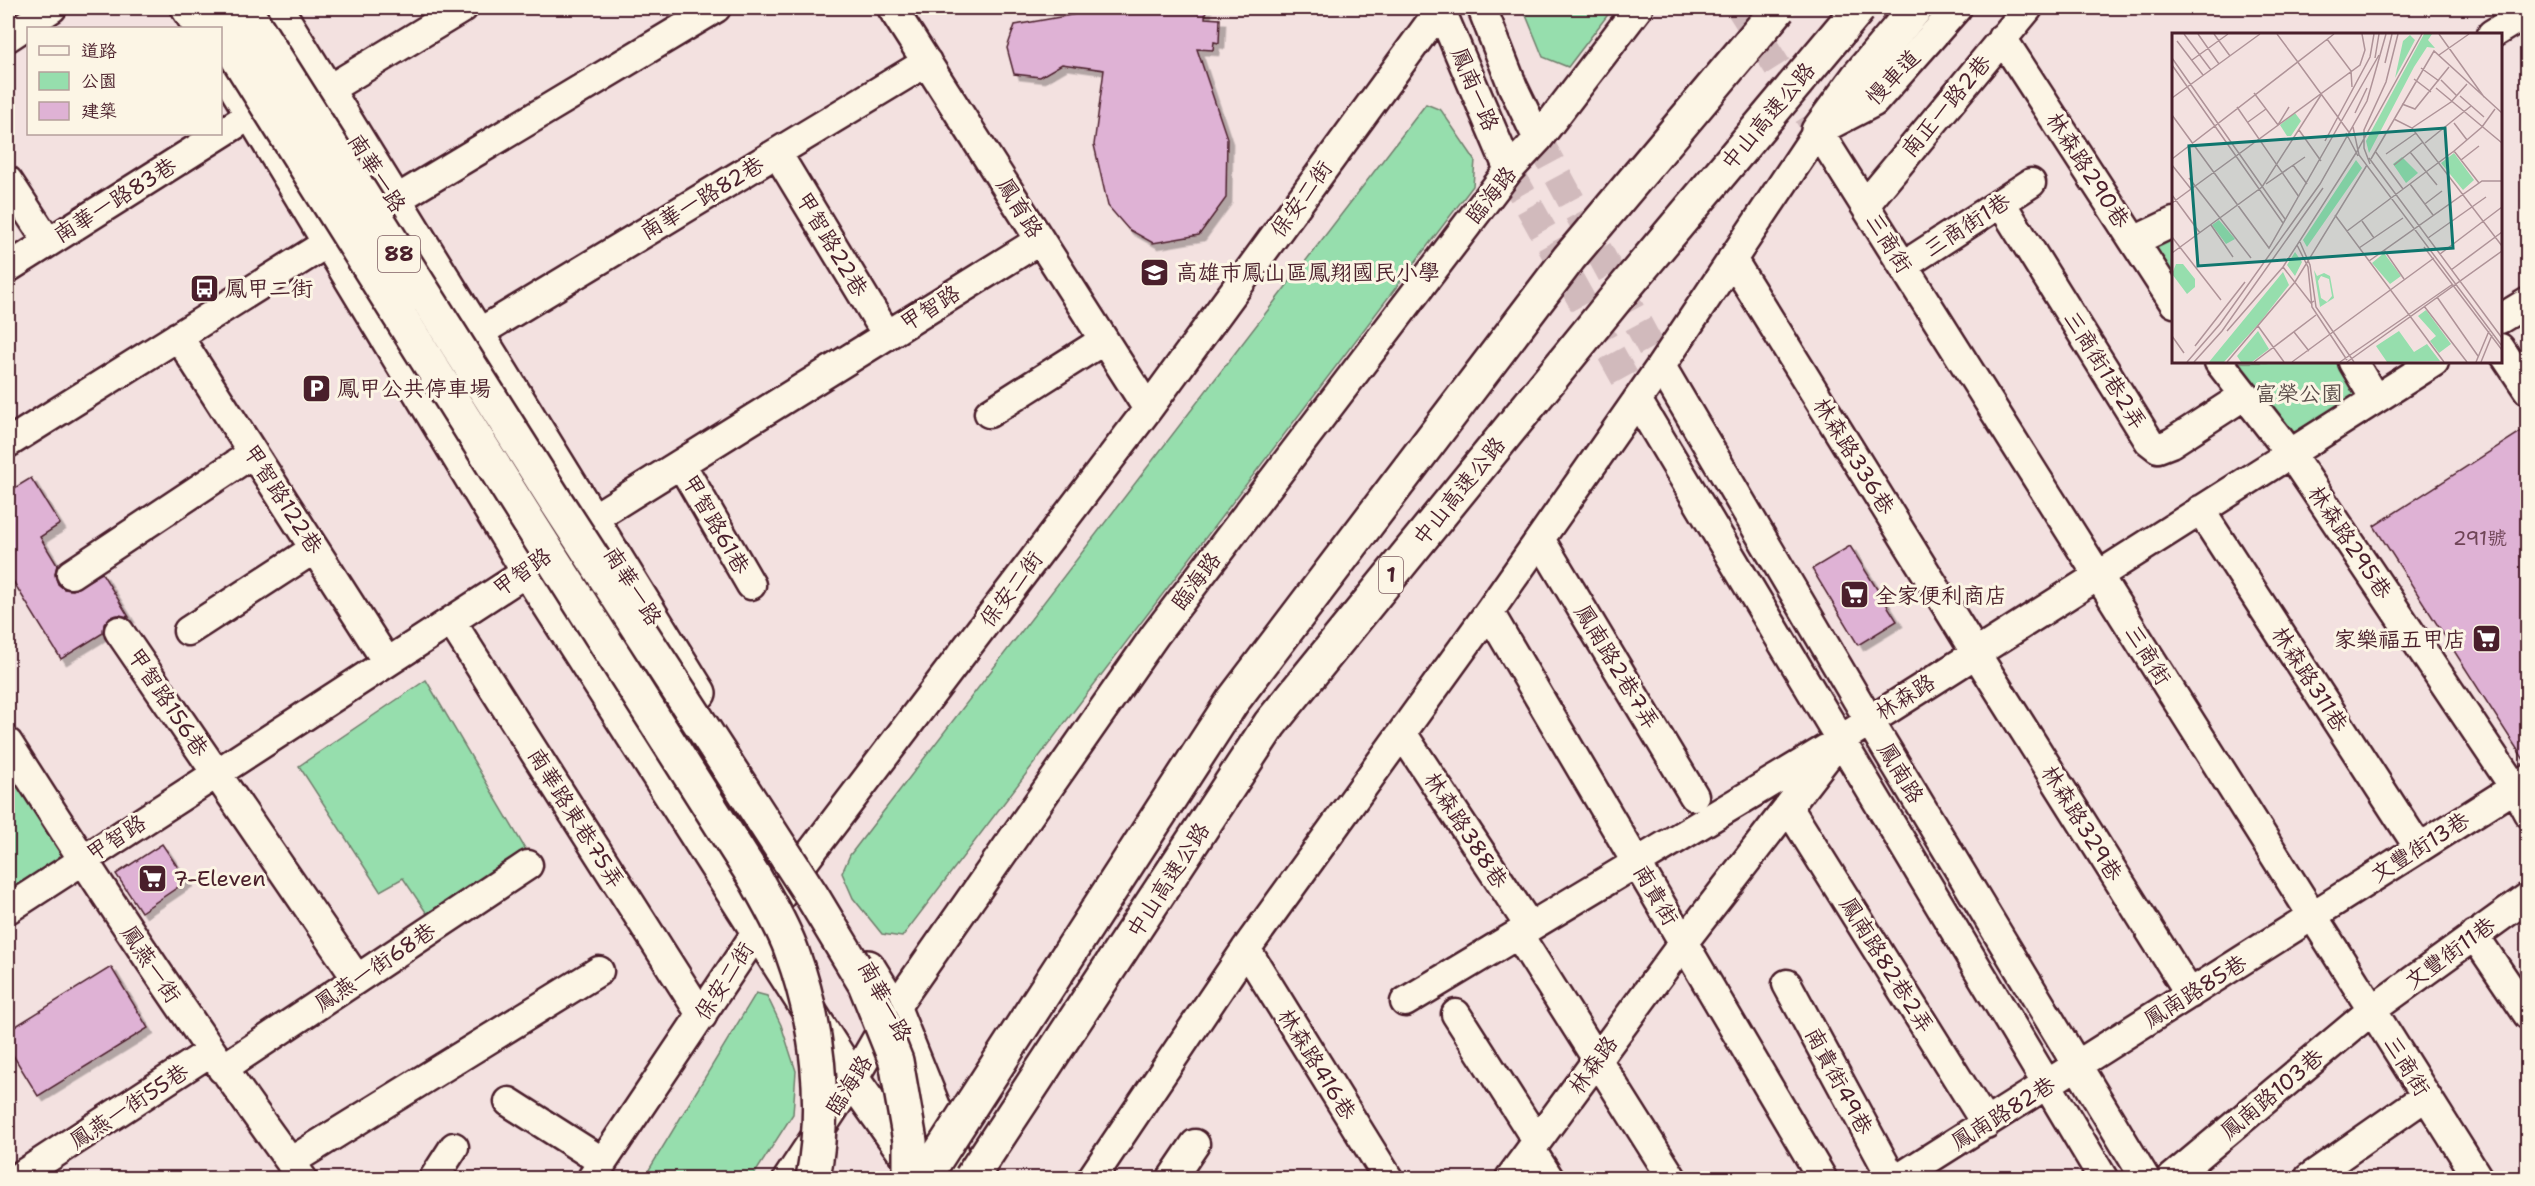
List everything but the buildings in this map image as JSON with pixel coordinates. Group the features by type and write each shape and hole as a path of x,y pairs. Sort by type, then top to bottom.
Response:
{"main road":[{"path":"188,8 200,27"},
{"name":"88","path":"207,8 219,27"},
{"name":"88","path":"244,8 555,500 806,886 865,984 896,1061 910,1141 910,1179"},
{"name":"南華一路","path":"276,8 894,1009 962,1179"},
{"name":"中山高速公路","path":"924,1179 1232,702 1569,258 1779,8"},
{"name":"中山高速公路","path":"971,1179 1270,724 1621,291 1859,8"},
{"path":"1818,131 1857,78 1916,8"},
{"name":"88","path":"222,32 755,878 792,951 812,1023 819,1100 818,1150 813,1179"},
{"path":"222,64 528,571 853,1080 924,1179"}],"street":[{"path":"8,37 52,8"},
{"path":"326,91 464,8"},
{"path":"8,443 330,242 681,16 716,8"},
{"name":"鳳育路","path":"892,8 1148,410"},
{"name":"鳳南一路","path":"1441,8 1509,170"},
{"name":"保安二街","path":"597,1170 803,863 1148,410 1441,8"},
{"name":"鳳南一路","path":"1482,8 1513,87 1538,139"},
{"name":"臨海路","path":"788,1179 853,1080 894,1009 1155,635 1509,170 1538,139 1638,8"},
{"name":"慢車道","path":"1818,131 1874,102 1957,8"},
{"name":"南正一路2巷","path":"1865,205 2028,8"},
{"path":"2494,33 2528,12"},
{"name":"林森路290巷","path":"2002,38 2172,300"},
{"name":"南華一路82巷","path":"477,334 927,62"},
{"name":"南華一路83巷","path":"222,133 252,114"},
{"path":"1092,1179 1246,949 1490,612 1661,366 1818,131"},
{"name":"三商街","path":"1818,131 2478,1179"},
{"name":"南華一路83巷","path":"8,268 219,135"},
{"name":"甲智路22巷","path":"777,153 887,335"},
{"path":"8,181 48,242"},
{"name":"三商街1巷","path":"1904,266 2031,183"},
{"name":"三商街1巷2弄","path":"2001,203 2149,441 2158,448 2171,443 2245,395"},
{"path":"2134,241 2172,223"},
{"name":"甲智路","path":"8,909 528,571 592,519 1040,240"},
{"name":"林森路336巷","path":"1732,260 1975,652"},
{"path":"2502,318 2528,302"},
{"name":"甲智路122巷","path":"178,336 387,662"},
{"path":"989,413 1104,340"},
{"path":"2502,351 2528,390"},
{"path":"2220,363 2290,453"},
{"path":"2354,363 2375,399"},
{"name":"林森路","path":"1510,1179 1683,943 1840,740 2432,363"},
{"name":"鳳南路","path":"1661,366 1869,720 2145,1179"},
{"name":"鳳南路","path":"1637,400 2103,1179"},
{"path":"71,574 253,453"},
{"name":"林森路295巷","path":"2290,453 2521,783 2528,813"},
{"name":"甲智路61巷","path":"681,464 751,585"},
{"name":"林森路311巷","path":"2200,510 2419,848"},
{"name":"鳳南路2巷7弄","path":"1540,539 1694,796"},
{"path":"188,631 314,549"},
{"name":"南貴街","path":"1490,612 1822,1179"},
{"name":"南華路東巷75弄","path":"451,621 702,1016"},
{"name":"甲智路156巷","path":"119,631 357,979"},
{"name":"林森路329巷","path":"1975,652 2190,994"},
{"name":"林森路388巷","path":"1402,733 1524,931 1672,1179"},
{"path":"1405,1002 1840,740"},
{"name":"鳳燕一街","path":"8,743 82,860 216,1061 296,1170"},
{"name":"文豐街13巷","path":"2312,916 2521,783"},
{"name":"鳳南路82巷2弄","path":"1788,807 1986,1124"},
{"name":"鳳燕一街68巷","path":"216,1061 357,979 528,865"},
{"name":"文豐街11巷","path":"2372,1010 2528,897"},
{"name":"鳳南路85巷","path":"2077,1066 2312,916"},
{"path":"2474,935 2528,1015"},
{"name":"林森路416巷","path":"1246,949 1388,1179"},
{"path":"296,1170 599,971"},
{"name":"南貴街49巷","path":"1787,984 1892,1179"},
{"name":"鳳南路103巷","path":"2172,1179 2372,1010"},
{"path":"1456,1014 1534,1145 1549,1179"},
{"name":"鳳燕一街55巷","path":"17,1179 216,1061"},
{"name":"鳳南路82巷","path":"1899,1179 1937,1169 1986,1124 2077,1066"},
{"path":"2309,1179 2426,1096"},
{"path":"508,1102 597,1170"},
{"path":"1172,1179 1195,1144"},
{"path":"434,1179 454,1147"}],"green space":[{"path":"1523,8 1613,8 1568,67 1543,57"},
{"path":"1426,104 1441,110 1475,160 1473,186 902,937 882,934 853,898 842,873 850,855"},
{"path":"2172,232 2172,279 2147,244"},
{"name":"富榮公園","path":"2235,363 2343,363 2360,392 2289,436"},
{"path":"426,680 536,867 440,933 403,878 380,891 299,766"},
{"path":"8,764 61,845 59,864 8,898"},
{"path":"756,993 767,996 781,1025 796,1071 793,1114 752,1178 644,1178"}],"tunnel":[{"path":"1740,8 1818,131"},
{"path":"1538,139 1661,366"},
{"path":"1509,170 1637,400"}],"place":[{"name":"高雄市鳳山區鳳翔國民小學","path":"1155,272"},
{"name":"鳳甲二街","path":"204,288"},
{"name":"鳳甲公共停車場","path":"316,388"},
{"name":"全家便利商店","path":"1854,595"},
{"name":"家樂福五甲店","path":"2487,639"},
{"name":"7-Eleven","path":"152,878"}]}
